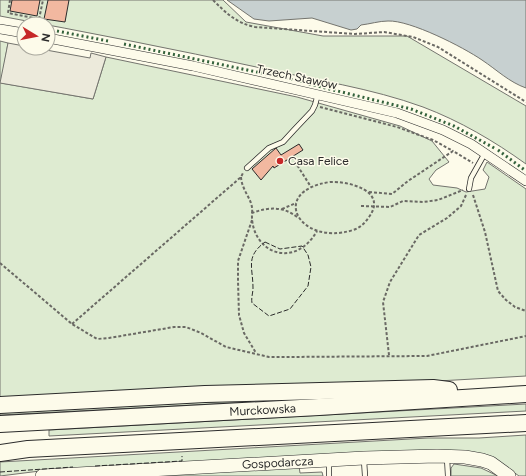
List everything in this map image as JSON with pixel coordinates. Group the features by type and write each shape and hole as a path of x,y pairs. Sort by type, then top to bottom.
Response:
{"highway":[{"path":"0,405 212,394 433,388 484,396"},
{"name":"Murckowska","path":"0,424 312,408 526,394"},
{"path":"0,453 28,449 526,423"}],"street":[{"path":"0,29 16,32"},
{"name":"Trzech Stawów","path":"56,40 178,63 396,113 443,130 485,153 526,181"},
{"name":"Gospodarcza","path":"42,476 108,474 364,458 447,456 482,460 491,463 509,476"}],"lane":[{"path":"247,168 269,148 283,142 315,105 318,94"},
{"path":"469,189 471,178 485,153"},
{"path":"447,456 448,476"},
{"path":"364,458 365,476"},
{"path":"329,460 329,476"}],"path":[{"path":"10,0 8,13 24,16"},
{"path":"40,16 43,0"},
{"path":"213,0 232,18 245,25 255,27 355,34 384,32 413,37 438,47 526,102"},
{"path":"315,105 328,110 398,127 433,140 478,165"},
{"path":"368,192 372,198 374,206 372,214 361,227 352,230 333,233 317,231 303,224 295,211 296,203 300,196 311,187 320,184 340,182 356,185 368,192 392,194 408,181 453,151"},
{"path":"292,157 311,187"},
{"path":"72,324 241,176 247,168"},
{"path":"241,176 244,191 253,208 252,220 255,230 263,243 278,253 296,252 309,243 317,231"},
{"path":"362,206 390,207 403,201 423,202 438,200 459,191 469,189"},
{"path":"469,189 476,198 498,291 515,307 526,311"},
{"path":"389,355 383,302 390,282 419,235 447,218 461,206 469,189"},
{"path":"282,209 296,203"},
{"path":"252,213 272,208 282,209 298,218"},
{"path":"252,220 238,261 239,315 244,333 256,353"},
{"path":"0,263 72,324 97,339 174,327 186,327 201,333 226,347 269,357 389,355 427,356 526,336"}],"green space":[{"path":"0,0 223,0 246,22 323,36 407,36 526,106 526,164 502,147 463,125 423,107 403,100 343,85 163,47 56,26 56,16 16,16 16,19 0,16"},
{"path":"0,41 8,43 1,83 93,99 106,57 297,97 400,126 432,141 449,162 436,170 429,179 433,185 457,188 466,192 485,189 489,177 483,170 487,162 526,189 526,376 350,386 0,399"},
{"path":"194,401 251,401 0,415 0,411"},
{"path":"526,404 526,411 49,436 49,430"},
{"path":"526,435 526,476 519,476 492,457 40,471 0,476 0,462 428,438 479,438"},
{"path":"454,464 481,468 498,476 451,476 451,468"},
{"path":"299,466 300,473 322,472 323,476 118,476"}],"shaded area":[{"path":"227,0 526,0 526,88 509,79 462,48 436,35 409,25 385,21 361,25 357,29 351,30 312,18 269,21 254,19"},
{"path":"8,43 16,44 16,56 56,56 56,52 90,58 91,53 106,57 93,99 0,83"}],"building":[{"path":"12,0 40,0 37,16 10,11"},
{"path":"48,0 69,0 65,22 56,21 56,16 45,16"},
{"path":"299,144 303,150 274,168 273,166 261,180 252,169 276,148 281,155"}],"hedge":[{"path":"57,31 108,41"},
{"path":"124,44 304,82"},
{"path":"309,84 411,109 454,126 496,149"},
{"path":"498,150 526,171"}],"fence":[{"path":"265,242 280,249 302,246 308,255 311,267 308,286 290,309 269,316 252,303 252,258 259,247 265,242"},
{"path":"95,466 182,461 182,456"},
{"path":"0,472 73,467"}],"place":[{"name":"Casa Felice","path":"280,161"}]}
